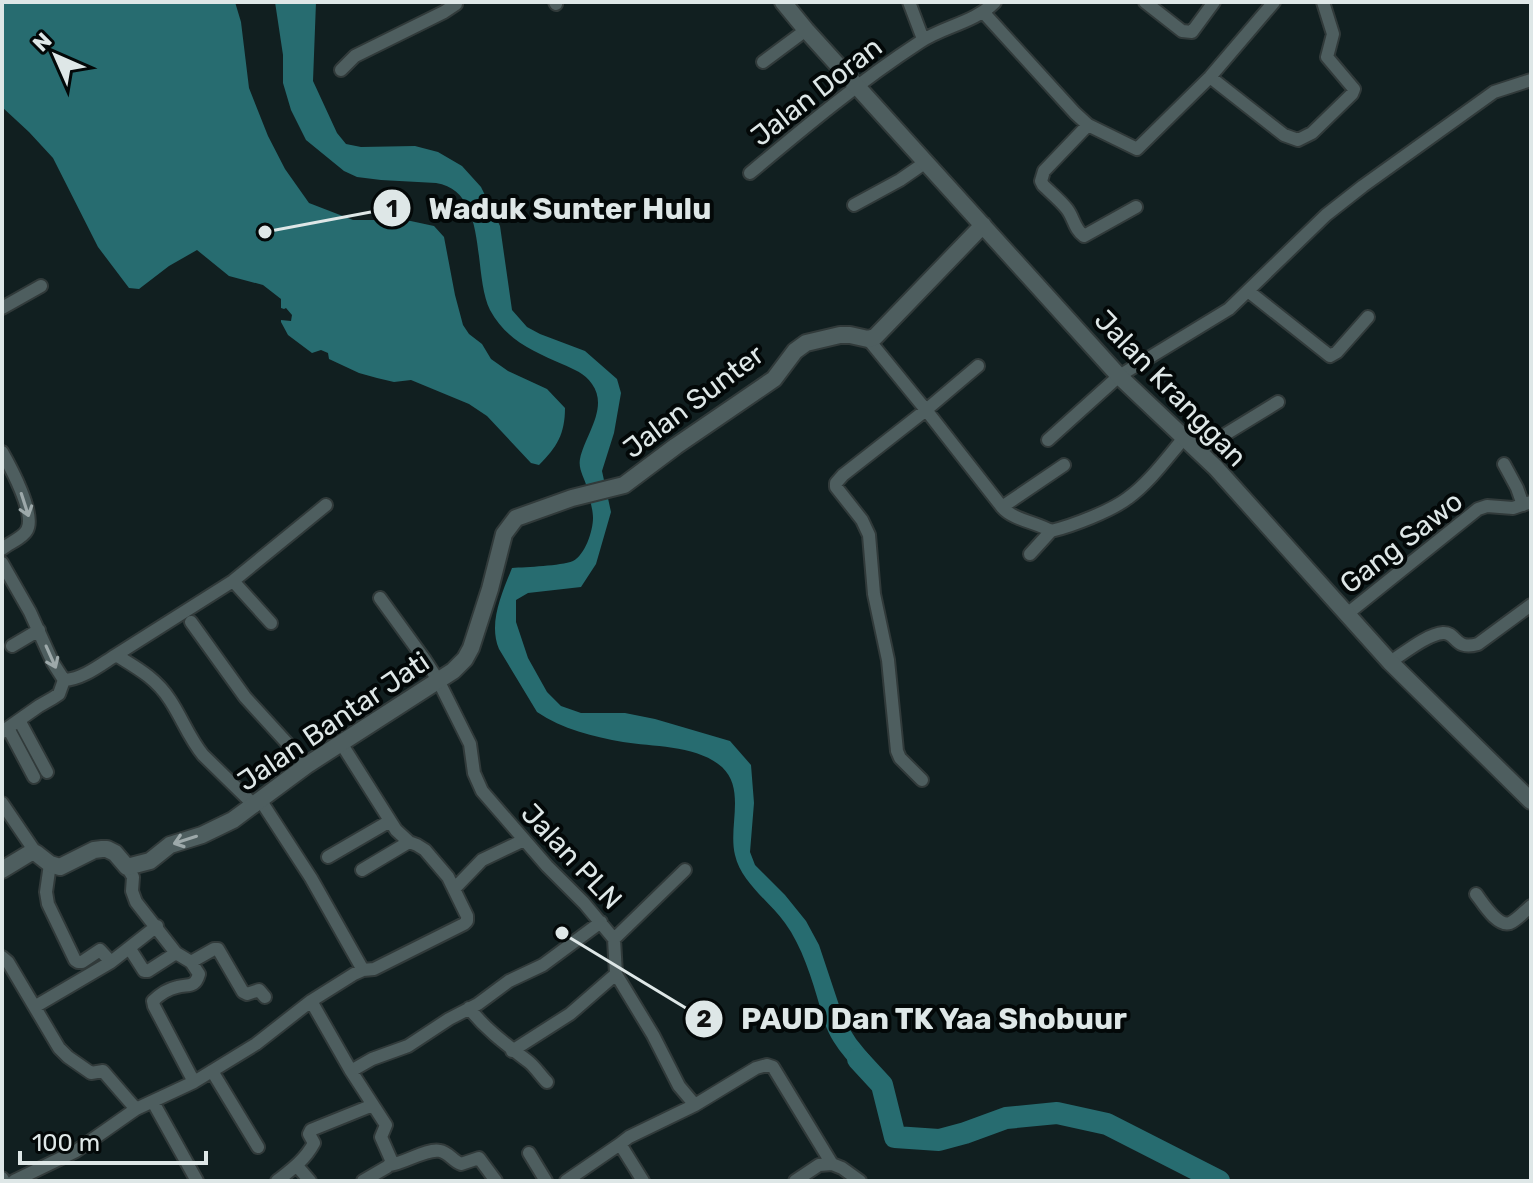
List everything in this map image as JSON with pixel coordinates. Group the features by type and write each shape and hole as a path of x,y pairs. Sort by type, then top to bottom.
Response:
{"street":[{"path":"341,70 355,56 451,8 456,2"},
{"name":"Jalan Kranggan","path":"783,2 1119,376 1198,451 1390,662 1531,801"},
{"path":"909,2 923,39"},
{"name":"Jalan Doran","path":"750,173 828,107 923,39 984,13 995,2"},
{"path":"1145,2 1189,33 1214,2"},
{"path":"984,13 1088,125 1137,149 1210,77 1274,2"},
{"path":"1210,77 1284,135 1298,140 1312,133 1354,89 1327,57 1333,34 1323,2"},
{"path":"763,62 806,30"},
{"path":"1048,440 1119,376 1229,309 1326,215 1363,186 1494,92 1531,80"},
{"path":"1088,125 1044,171 1043,185 1066,207 1077,230 1084,236 1136,207"},
{"path":"854,205 926,162"},
{"path":"983,225 875,337 868,339 1005,512 1051,531"},
{"path":"2,308 41,286"},
{"path":"1248,291 1330,356 1368,317"},
{"name":"Jalan Sunter","path":"617,487 633,479 774,379 791,355 806,343 840,335 868,339"},
{"path":"922,780 897,751 888,660 876,610 868,528 836,483 978,366"},
{"path":"1198,451 1278,402"},
{"path":"1030,554 1051,531 1124,501 1184,438"},
{"path":"2,452 17,481 29,517 29,526 22,536 2,549"},
{"path":"1504,464 1527,504"},
{"path":"1002,507 1064,465"},
{"name":"Jalan Bantar Jati","path":"127,867 150,861 170,845 202,835 233,820 307,765 459,665 471,648 504,534 511,523 522,515 617,487"},
{"name":"Gang Sawo","path":"1347,614 1478,509 1487,506 1513,508 1527,504"},
{"path":"64,680 87,673 233,581 326,505"},
{"path":"2,563 64,680"},
{"path":"233,581 271,623"},
{"name":"Jalan PLN","path":"380,598 438,680 470,744 474,773 482,791 614,939 616,974 679,1086 695,1105"},
{"path":"1390,662 1426,639 1443,633 1463,645 1478,644 1531,605"},
{"path":"191,622 245,697 307,765"},
{"path":"12,646 39,630"},
{"path":"116,655 142,670 160,687 196,746 258,803 311,878 363,970"},
{"path":"34,777 5,730 59,694 64,680"},
{"path":"19,720 47,772"},
{"path":"14,1181 76,1151 136,1109 194,1082 256,1044 311,1001 363,970 374,969 467,921 448,877 425,850 409,842 390,821 341,743"},
{"path":"2,803 36,853 50,864 60,867 94,850 107,849 127,867 133,877 132,891 136,902 176,953 191,962 199,974 197,981 156,997 153,1004 194,1082"},
{"path":"328,857 390,821"},
{"path":"455,888 482,860 524,840"},
{"path":"362,870 409,842"},
{"path":"2,870 26,855 36,853"},
{"path":"50,864 46,892 48,904 75,960 82,962 100,950 111,962"},
{"path":"614,939 685,870"},
{"path":"1476,894 1489,911 1504,923 1511,923 1531,906"},
{"path":"351,1071 372,1059 408,1046 478,1004 509,981 543,965 601,922"},
{"path":"36,1006 111,962 157,926"},
{"path":"130,949 144,971 176,953"},
{"path":"191,962 218,949 243,992 247,994 259,990 265,997"},
{"path":"2,957 63,1052 91,1073 103,1071 136,1109"},
{"path":"512,1051 570,1014 616,974"},
{"path":"311,1001 386,1125 381,1137 392,1160 390,1165"},
{"path":"469,1008 487,1029 532,1064 547,1082"},
{"path":"566,1181 629,1137 695,1105 756,1068 767,1065 772,1066 832,1164"},
{"path":"212,1071 258,1147"},
{"path":"153,1102 197,1181"},
{"path":"277,1181 297,1166 313,1145 309,1134 311,1130 373,1105"},
{"path":"620,1144 643,1181"},
{"path":"363,1181 390,1165 432,1151 447,1154 461,1164 479,1158 496,1181"},
{"path":"529,1153 546,1181"},
{"path":"795,1181 819,1165 832,1164 860,1181"},
{"path":"297,1166 310,1181"}],"water":[{"path":"2,2 235,2 241,22 249,88 285,169 309,203 353,220 406,220 434,226 444,237 455,295 463,325 469,334 482,344 491,359 508,371 547,389 565,408 562,433 551,452 539,465 531,463 487,416 469,404 411,380 394,382 359,373 329,359 328,353 321,350 312,353 288,335 281,320 291,321 292,315 286,308 281,308 281,299 263,285 229,276 197,250 139,289 129,288 98,247 53,158 2,107"},
{"path":"275,2 316,2 313,81 337,133 346,144 361,147 415,146 438,152 462,166 481,187 500,226 512,310 527,327 585,351 617,379 621,393 614,433 602,471 611,512 596,564 581,587 528,593 516,600 516,622 528,658 547,692 561,706 581,713 625,713 655,719 730,741 751,765 754,803 750,852 755,865 806,921 819,945 844,1020 885,1075 872,1087 829,1033 806,963 791,932 749,883 738,865 733,844 735,797 729,776 722,767 688,751 601,738 547,718 537,712 499,649 496,619 512,568 573,561 588,542 593,514 580,463 597,412 597,393 582,374 521,343 496,320 485,295 472,217 453,189 436,183 357,177 344,171 306,140 291,110 283,83 283,55"}],"waterway":[{"path":"858,1059 882,1085 895,1137 939,1140 1006,1118 1057,1113 1107,1124 1219,1181"}],"place":[{"name":"Waduk Sunter Hulu","path":"265,232"},
{"name":"PAUD Dan TK Yaa Shobuur","path":"562,933"}]}
